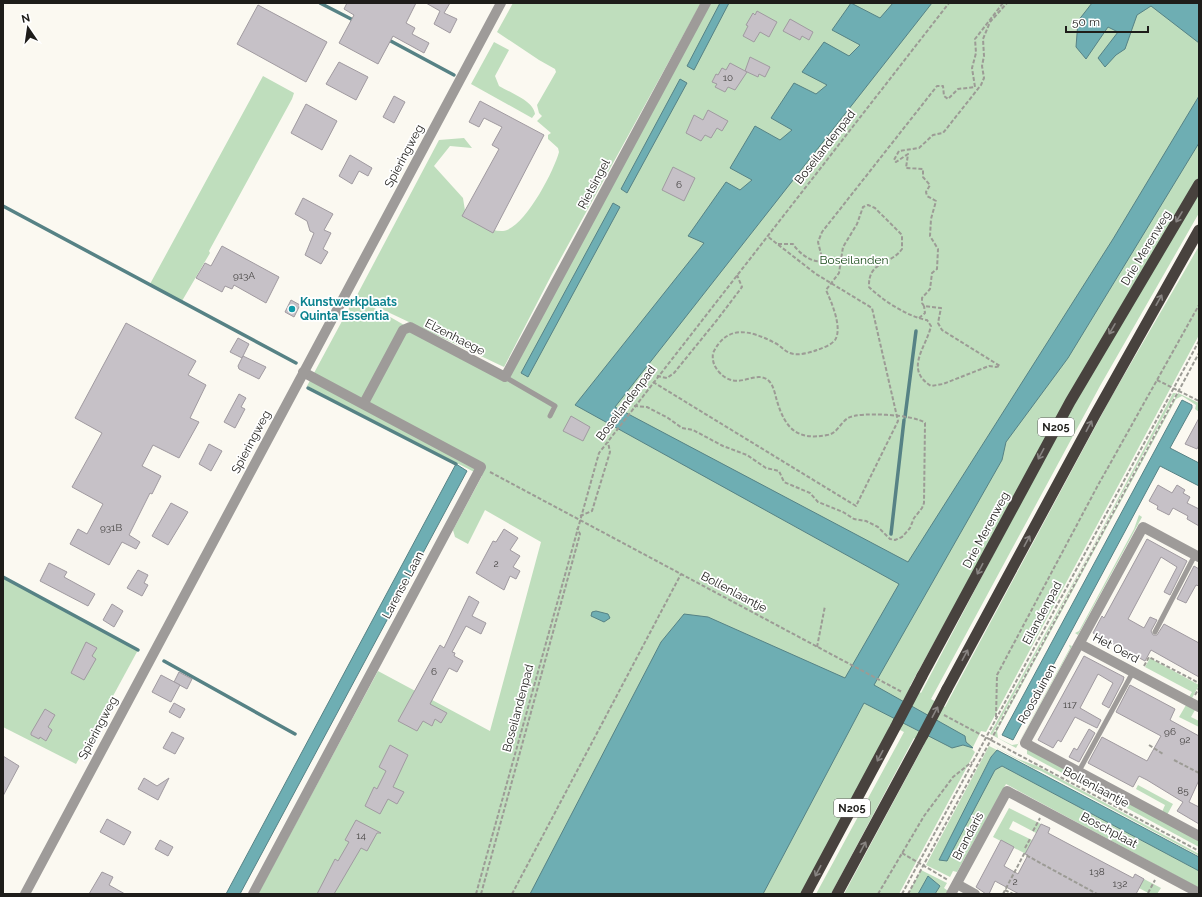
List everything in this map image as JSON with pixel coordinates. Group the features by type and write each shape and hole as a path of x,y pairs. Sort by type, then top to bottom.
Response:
{"highway":[{"name":"Drie Merenweg","path":"806,894 1070,402 1199,184"},
{"name":"N205","path":"838,894 1095,415 1199,230"}],"street":[{"name":"Spieringweg","path":"25,894 501,3"},
{"name":"Rietsingel","path":"505,377 706,3"},
{"name":"Elzenhaege","path":"364,403 403,330 410,327 505,377"},
{"path":"303,372 364,403 481,467"},
{"name":"Larense Laan","path":"253,894 481,467"},
{"name":"Roosduinen","path":"1197,556 1143,527 1025,742 1199,836"},
{"name":"Het Oerd","path":"1080,644 1199,707"},
{"name":"Brandaris","path":"951,894 1007,791"},
{"name":"Boschplaat","path":"1007,791 1199,893"},
{"path":"956,884 975,894"}],"lane":[{"path":"505,377 555,406 550,416"},
{"path":"1155,632 1197,556"},
{"path":"1080,771 1136,674"}],"path":[{"name":"Boseilandenpad","path":"476,894 579,519 599,453 657,376 949,3"},
{"path":"777,244 793,244 796,250 807,257 816,261 821,261 822,258 818,242 822,232 937,86 943,86 944,96 948,99 958,89 975,87 972,68 976,53 975,39 1003,3"},
{"path":"918,319 925,313 922,298 930,289 930,277 937,269 938,249 932,242 930,236 931,219 936,201 927,196 926,192 930,185 923,177 923,169 906,168 908,154 896,162 894,160 899,151 919,148 933,135 943,133 981,85 984,78 982,66 984,56 982,39 990,22 1007,3"},
{"path":"634,406 647,407 668,418 682,428 694,430 722,446 747,455 766,468 779,471 784,482 810,493 818,502 843,512 854,519 878,527 887,537 895,540 905,535 924,503 925,423 923,421 884,414 857,415 848,418 837,429 828,435 802,435 792,430 782,417 774,389 769,381 760,376 733,382 723,377 715,368 712,358 715,349 724,337 738,332 761,337 776,343 790,353 797,354 815,351 834,341 837,337 836,313 826,290 839,273 843,247 857,224 861,209 864,205 870,206 902,235 902,249 899,254 873,269 869,278 869,287 878,296 918,319 926,320 931,326 928,337 918,358 919,371 923,380 931,386 943,384 989,366 1000,366 942,330 938,323 942,308 924,306"},
{"path":"653,382 856,506 887,447 897,424 898,417 872,308 835,287 767,236"},
{"path":"657,376 667,378 674,373 717,320 742,287 737,275"},
{"path":"996,718 997,675 1074,528 1199,305"},
{"name":"Eilandenpad","path":"902,894 1199,341"},
{"path":"908,894 1199,353"},
{"path":"1157,380 1199,401"},
{"path":"580,516 592,511 610,452 608,441"},
{"name":"Bollenlaantje","path":"481,467 881,681"},
{"path":"481,894 580,534 577,528"},
{"path":"512,894 681,574"},
{"path":"817,647 825,606"},
{"name":"Het Oerd","path":"1136,674 1149,657 1199,683"},
{"name":"Bollenlaantje","path":"986,737 1199,852"},
{"path":"1149,745 1163,754"},
{"path":"1174,760 1199,773"},
{"path":"878,894 924,816 953,777 973,761"},
{"path":"1025,848 1030,839"},
{"path":"902,854 956,884"},
{"path":"1003,894 1024,854 1097,894"},
{"path":"1148,893 1153,884"},
{"path":"1005,890 1013,894"}],"green space":[{"path":"513,3 701,3 551,276 504,367 356,297 439,140 464,138 472,148 450,146 434,166 463,198 466,217 489,228 503,231 511,228 529,210 545,185 559,152 558,148 548,139 548,135 551,133 537,121 542,116 539,113 537,105 556,72 555,69 497,32"},
{"name":"Boseilanden","path":"708,3 1199,3 1199,181 997,529 910,686 921,693 1033,479 1117,326 1199,192 1199,213 1100,386 931,699 945,707 1109,401 1199,246 1199,335 986,732 981,731 972,749 975,752 899,894 844,894 924,745 914,738 831,894 816,894 904,732 890,725 879,754 805,894 258,894 378,671 490,731 541,542 485,510 468,544 455,537 453,530 482,476 307,386 355,297 499,379"},
{"path":"494,42 509,50 495,76 499,86 526,101 534,109 535,114 532,118 471,84"},
{"path":"263,76 294,93 292,99 209,251 210,253 182,301 150,284"},
{"path":"1173,393 1176,393 992,735 990,734 1090,552"},
{"path":"1178,393 1199,403 1199,412 1195,409 1196,405 1182,396 1176,399 997,731 998,738 1012,745 1018,744 1070,648 1069,645 1072,646 1016,748 994,736 995,732"},
{"path":"1139,515 1142,517 1078,635 1075,633 1079,631 1134,529"},
{"path":"3,577 138,650 76,764 3,727"},
{"path":"1150,658 1199,685 1191,700 1188,699 1192,692 1145,667"},
{"path":"1186,705 1195,710 1191,717 1199,721 1199,727 1179,717"},
{"path":"990,744 1018,759 1037,766 1199,854 1199,856 1033,768"},
{"path":"989,746 997,750 991,757 939,860 995,770 1002,766 1199,871 1199,888 1006,784 957,872 953,871 950,877 926,865"},
{"path":"1027,748 1199,840 1199,847 1027,754"},
{"path":"1138,785 1173,804 1167,815 1162,812 1165,805 1136,789"},
{"path":"1009,808 1041,824 1036,833 1013,821 1009,829 1032,840 1026,854 993,837"},
{"path":"921,870 947,883 944,888 948,891 946,894 935,894 940,886 928,877 918,894 908,894"},
{"path":"1144,879 1161,888 1157,894 1150,894 1139,888"}],"water":[{"path":"720,3 729,3 694,70 687,66"},
{"path":"851,3 880,18 893,3 932,3 615,407 908,562 1113,239 1199,96 1199,143 1068,358 1006,442 1002,460 874,685 965,736 966,742 973,748 963,745 952,748 864,703 763,894 530,894 661,642 684,614 708,617 845,678 899,584 575,405 704,243 688,236 726,182 740,190 752,180 730,168 755,126 780,140 792,130 771,118 794,83 816,94 827,85 802,72 824,42 849,56 860,45 832,30"},
{"path":"1092,3 1199,3 1199,43 1151,6 1137,15 1125,49 1116,55 1105,67 1098,58 1118,32 1108,27 1086,59 1076,47 1078,21"},
{"path":"680,79 687,83 627,193 621,189"},
{"path":"613,203 620,207 528,377 521,373"},
{"path":"1182,400 1192,405 1192,408 1170,448 1199,463 1199,486 1160,466 1013,740 1002,735"},
{"path":"456,464 467,471 240,894 226,894"},
{"path":"596,611 608,614 610,618 604,622 591,616 592,612"},
{"path":"997,750 1199,857 1199,871 1002,766 995,770 947,861 939,860 991,757"},
{"path":"928,876 940,886 935,894 918,894"}],"building":[{"path":"347,3 416,3 406,23 415,28 412,34 429,43 424,53 393,36 378,64 339,43 354,15 344,9"},
{"path":"426,3 450,3 444,13 457,19 450,33 434,24 440,11"},
{"path":"258,5 327,42 306,82 237,44"},
{"path":"757,11 777,22 769,37 760,32 754,42 743,36 748,26 746,25 753,13 755,15"},
{"path":"790,19 813,32 809,40 802,36 800,40 783,31"},
{"path":"750,57 770,67 765,77 759,74 758,77 745,71"},
{"path":"339,62 368,77 356,100 326,84"},
{"path":"730,63 747,72 735,90 728,87 725,92 715,87 717,84 712,82 716,74 718,75 722,68 726,70"},
{"path":"394,96 405,102 394,123 383,117"},
{"path":"480,101 544,135 493,233 462,216 499,149 492,145 502,127 484,118 479,127 469,122"},
{"path":"306,104 337,121 322,150 291,133"},
{"path":"708,110 728,121 722,131 717,128 711,138 705,135 701,141 686,133 694,115 703,120"},
{"path":"350,155 372,168 368,176 359,171 352,184 339,176"},
{"path":"673,167 695,178 684,201 662,190"},
{"path":"303,198 333,214 324,230 331,233 323,249 328,252 321,264 305,255 314,233 310,231 307,221 295,214"},
{"path":"222,246 279,277 266,303 234,285 232,289 225,286 222,292 196,278 205,263 211,266"},
{"name":"Kunstwerkplaats Quinta Essentia","path":"291,300 300,305 294,317 285,312"},
{"path":"126,323 196,361 188,375 206,385 190,418 199,422 179,458 153,445 142,466 161,476 152,494 150,493 129,535 140,542 136,549 122,542 109,565 70,544 78,529 87,534 103,504 72,487 102,433 75,418"},
{"path":"238,338 249,344 242,358 230,352"},
{"path":"243,356 266,367 259,379 239,369 238,366"},
{"path":"239,394 246,398 241,407 245,409 235,428 224,422"},
{"path":"571,416 590,427 583,441 563,431"},
{"path":"1199,418 1199,445 1197,449 1185,444"},
{"path":"209,444 222,451 211,471 199,464"},
{"path":"1158,485 1172,493 1177,485 1185,490 1183,493 1190,497 1187,503 1199,509 1199,526 1187,519 1188,516 1173,508 1169,515 1157,509 1158,506 1149,501"},
{"path":"171,503 188,512 168,545 152,536"},
{"path":"504,529 518,538 510,550 520,556 513,567 520,571 516,579 510,576 504,590 476,573 493,541 496,542"},
{"path":"1147,539 1187,561 1170,595 1164,592 1177,567 1161,557 1128,619 1144,628 1150,617 1157,620 1151,631 1153,635 1157,635 1164,624 1199,643 1199,677 1151,650 1145,661 1093,633 1102,616 1104,618"},
{"path":"49,563 67,572 64,577 95,594 88,606 40,581"},
{"path":"1194,566 1199,569 1199,586 1196,585 1186,603 1177,599"},
{"path":"138,570 148,575 144,583 148,585 142,596 127,588"},
{"path":"469,596 479,602 472,616 486,623 481,634 466,626 452,652 455,653 454,656 463,661 457,672 449,668 430,704 447,713 441,723 435,719 432,726 423,721 417,731 398,721 440,645 444,648"},
{"path":"112,604 123,611 114,627 103,620"},
{"path":"86,642 97,648 92,656 96,659 84,680 71,673"},
{"path":"1084,656 1124,677 1123,681 1109,708 1102,704 1113,683 1098,674 1080,708 1101,720 1097,728 1075,717 1061,742 1058,740 1053,748 1038,740"},
{"path":"179,672 192,679 187,689 174,682"},
{"path":"161,675 180,685 171,702 152,692"},
{"path":"1130,685 1175,709 1170,720 1199,736 1199,780 1189,802 1199,807 1199,824 1177,811 1183,802 1147,780 1139,776 1133,787 1088,763 1102,737 1147,761 1161,736 1116,712"},
{"path":"174,703 185,709 180,718 169,712"},
{"path":"45,709 55,715 48,727 52,730 46,741 40,737 39,739 31,735"},
{"path":"1089,729 1095,733 1079,762 1069,757 1074,748 1077,750"},
{"path":"172,732 184,738 175,754 163,748"},
{"path":"390,745 408,755 393,787 404,792 397,804 388,799 380,814 365,806 374,787 377,789 386,771 379,767"},
{"path":"3,756 19,766 3,796"},
{"path":"144,778 157,786 169,778 158,800 138,789"},
{"path":"107,819 131,832 124,845 100,832"},
{"path":"356,820 381,833 377,833 367,851 361,848 334,894 317,894 335,859 338,861 349,842 345,840"},
{"path":"1041,824 1050,828 1048,833 1133,878 1135,874 1144,879 1136,894 1019,894 995,881 989,894 986,894 976,887 1001,840 1014,847 1004,866 1018,874 1028,855 1025,854"},
{"path":"160,840 173,847 168,856 155,849"},
{"path":"102,872 113,877 109,885 125,894 89,894"}],"waterway":[{"path":"320,3 355,21"},
{"path":"387,39 454,75"},
{"path":"3,206 296,363"},
{"path":"905,417 916,331"},
{"path":"308,388 456,464"},
{"path":"891,534 904,420"},
{"path":"3,577 138,650"},
{"path":"164,661 295,734"}],"place":[{"name":"Kunstwerkplaats Quinta Essentia","path":"292,309"}]}
